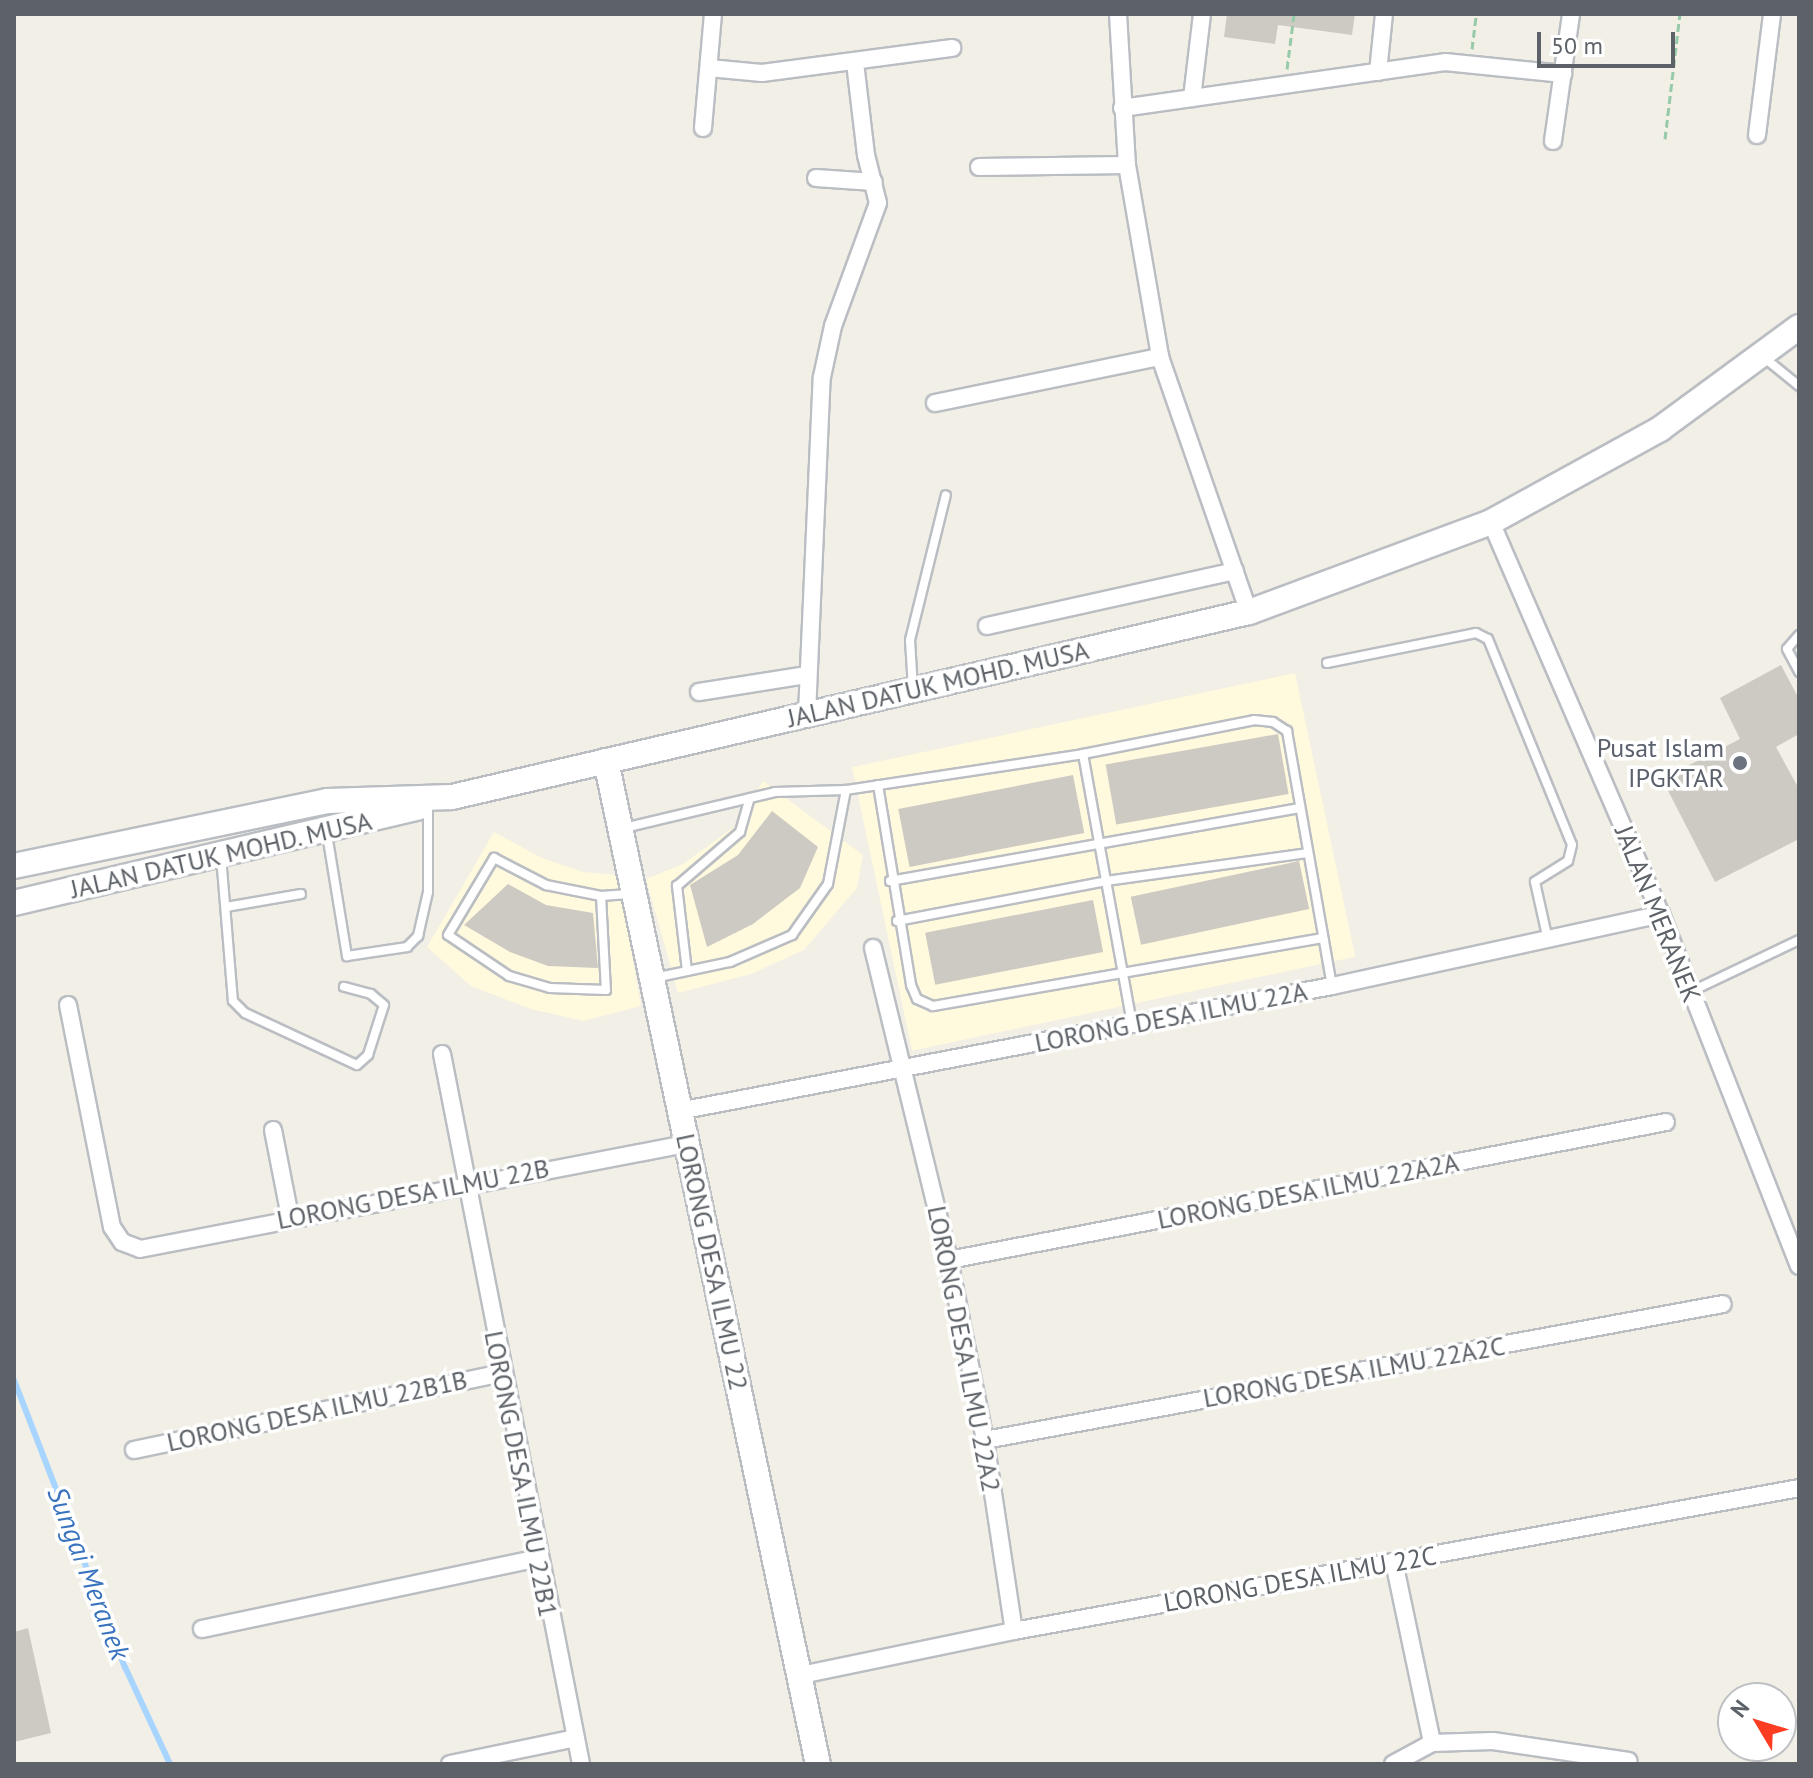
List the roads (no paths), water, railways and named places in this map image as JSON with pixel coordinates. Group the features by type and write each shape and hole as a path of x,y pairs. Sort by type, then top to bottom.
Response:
{"main road":[{"name":"JALAN DATUK MOHD. MUSA","path":"14,903 326,833 452,797 1249,612 1491,522 1638,442 1799,327"},
{"name":"LORONG DESA ILMU 22","path":"606,761 623,828 679,1111 818,1764"},
{"name":"JALAN DATUK MOHD. MUSA","path":"14,866 327,801 452,797"}],"street":[{"path":"703,128 713,14"},
{"path":"1118,14 1127,165 1160,357 1249,612"},
{"path":"1192,98 1202,14"},
{"path":"1378,72 1384,14"},
{"path":"1553,141 1571,14"},
{"path":"1757,135 1772,14"},
{"path":"709,68 762,73 952,48"},
{"path":"1122,108 1445,62 1563,74"},
{"path":"807,714 806,675 822,377 833,326 876,211 855,63"},
{"path":"979,167 1127,165"},
{"path":"816,178 874,182"},
{"path":"935,403 1160,357"},
{"name":"JALAN MERANEK","path":"1491,522 1661,914 1799,1266"},
{"path":"987,626 1235,571"},
{"path":"699,692 806,675"},
{"name":"LORONG DESA ILMU 22A","path":"679,1111 1332,986 1549,941 1661,914"},
{"name":"LORONG DESA ILMU 22A2","path":"873,948 949,1260 985,1440 1014,1631"},
{"name":"LORONG DESA ILMU 22B","path":"68,1005 112,1227 122,1242 140,1249 290,1217 686,1144"},
{"name":"LORONG DESA ILMU 22B1","path":"442,1054 501,1373 581,1764"},
{"name":"LORONG DESA ILMU 22A2A","path":"949,1260 1666,1122"},
{"path":"273,1130 290,1217"},
{"name":"LORONG DESA ILMU 22A2C","path":"985,1440 1723,1304"},
{"name":"LORONG DESA ILMU 22B1B","path":"134,1450 501,1373"},
{"name":"LORONG DESA ILMU 22C","path":"801,1675 1014,1631 1799,1488"},
{"path":"202,1629 538,1558"},
{"path":"1394,1562 1432,1743"},
{"path":"450,1764 575,1738"},
{"path":"1393,1764 1432,1743 1493,1741 1629,1761"}],"lane":[{"path":"1761,356 1799,386"},
{"path":"913,690 910,640 946,495"},
{"path":"1327,663 1476,633 1488,639 1572,845 1568,861 1535,882 1549,941"},
{"path":"1799,635 1787,649 1799,672"},
{"path":"623,828 750,798 846,790 1083,754 1254,720 1273,722 1287,731 1332,986"},
{"path":"1083,754 1132,1024"},
{"path":"878,785 890,881 911,985 917,999 933,1006 1323,938"},
{"path":"653,978 730,962 792,935 828,884 846,790"},
{"path":"687,971 677,886 740,832 748,820 750,798"},
{"path":"326,833 347,956 410,946 418,936 428,892 428,805"},
{"path":"890,881 1098,841 1300,808"},
{"path":"897,921 1106,881 1307,853"},
{"path":"221,855 233,1001 245,1013 357,1065 370,1050 384,1005 371,994 344,987"},
{"path":"601,896 606,990 550,988 509,976 448,935 494,858 546,885 601,896 636,894"},
{"path":"226,907 301,894"},
{"path":"1690,992 1799,940"}],"waterway":[{"name":"Sungai Meranek","path":"14,1380 125,1667 170,1764"}],"place":[{"name":"Pusat Islam IPGKTAR","path":"1740,763"}]}
